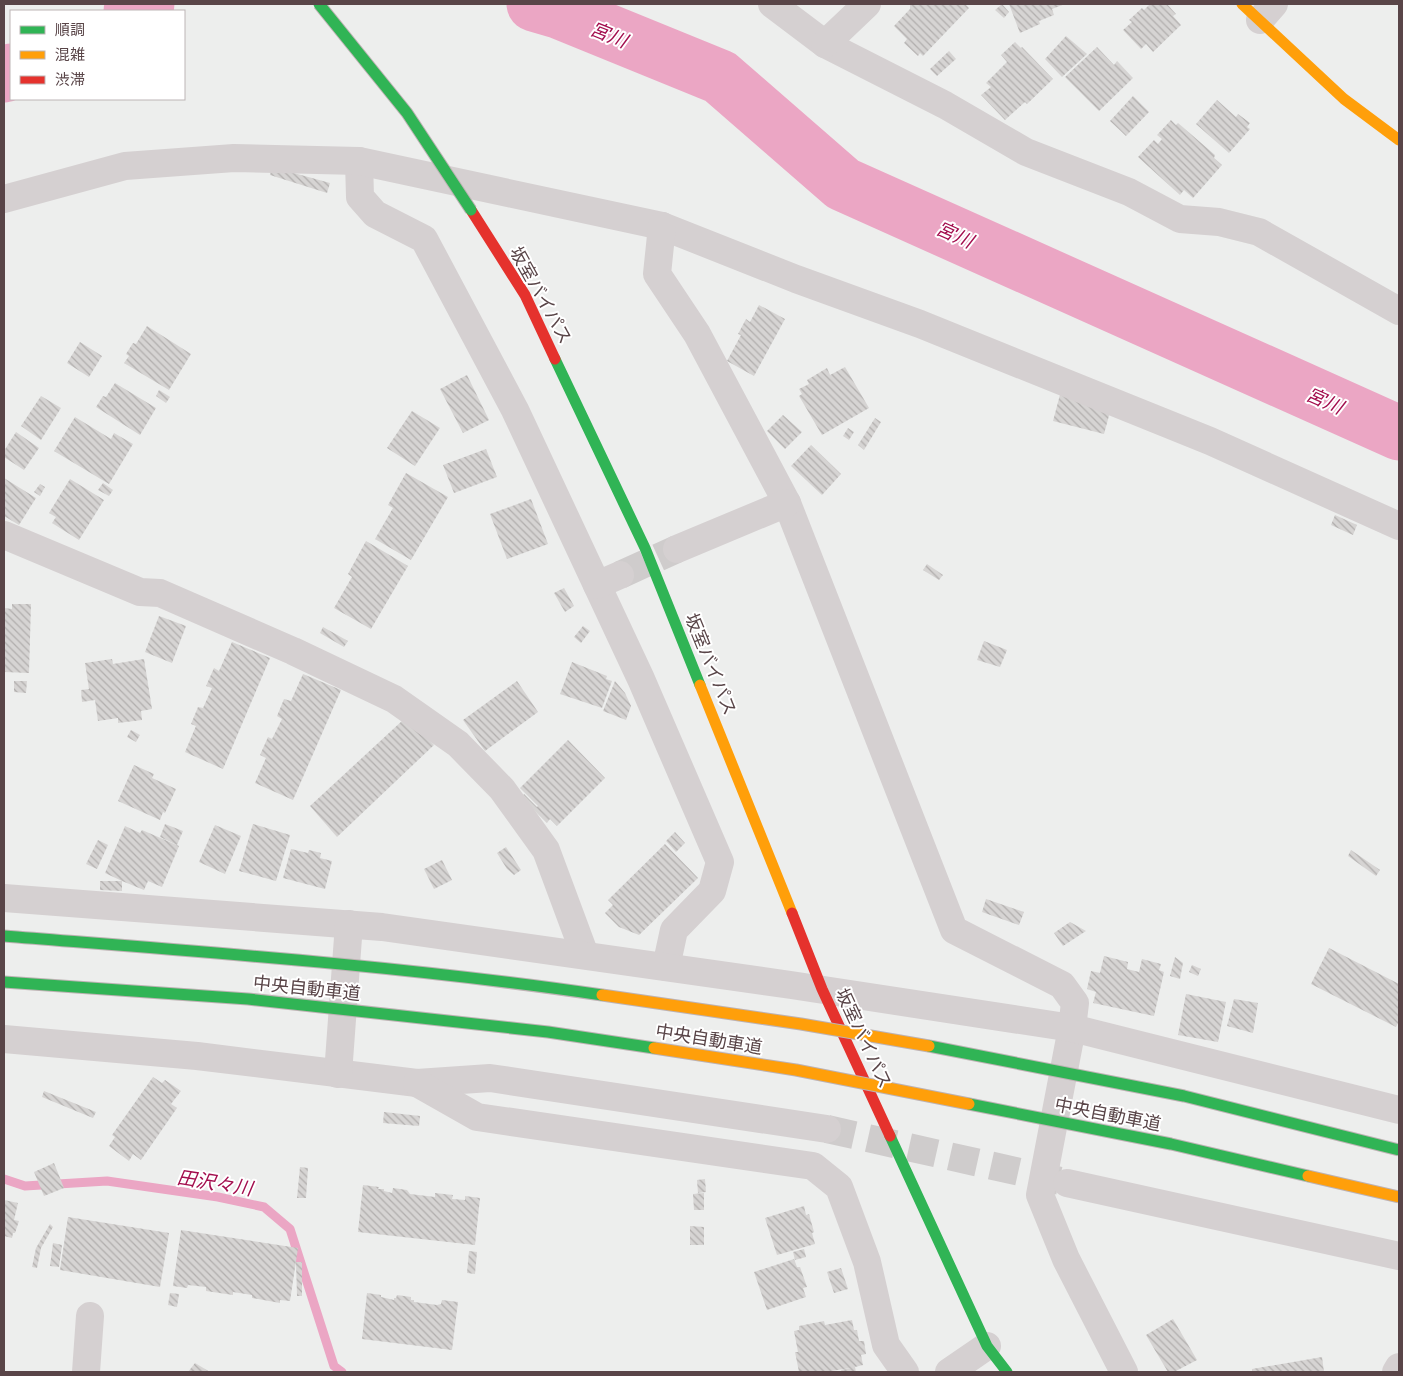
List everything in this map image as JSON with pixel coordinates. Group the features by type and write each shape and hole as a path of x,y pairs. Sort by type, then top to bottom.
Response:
{"main road":[{"name":"坂室バイパス","path":"319,4 407,112 526,295 645,548 822,990 986,1346 1007,1372"},
{"path":"1259,9 1344,100 1399,140"},
{"name":"中央自動車道","path":"4,936 250,956 529,984 802,1024 990,1057 1184,1096 1399,1150"},
{"name":"中央自動車道","path":"4,982 248,1000 539,1031 787,1069 1171,1144 1399,1197"}],"street":[{"path":"772,4 826,44 945,105 1026,152 1129,192 1180,219 1219,222 1259,232 1399,311"},
{"path":"826,44 867,4"},
{"path":"4,199 125,166 234,158 359,161 662,226 920,324 1210,441 1399,526"},
{"path":"359,161 360,197 375,214 424,238 608,580 641,679 720,862 712,891 674,930 666,967"},
{"path":"662,226 657,274 697,334 786,503 954,930 1062,985 1075,1003 1072,1028 1040,1195 1066,1260 1124,1372"},
{"path":"677,549 786,503"},
{"path":"4,535 140,592 160,593 293,651 394,699 458,744 502,789 546,850 585,955"},
{"path":"4,898 382,927 822,990 1072,1028 1399,1110"},
{"path":"338,1074 349,924"},
{"path":"4,1039 197,1056 417,1083 490,1078 827,1129"},
{"path":"417,1083 477,1117 813,1166 839,1187 867,1262 886,1345 905,1372"},
{"path":"1066,1183 1399,1256"},
{"path":"86,1372 90,1316"},
{"path":"950,1372 986,1346"},
{"path":"1396,1372 1399,1367"}],"building":[{"path":"910,4 965,4 969,8 923,56 920,53 918,56 904,43 907,39 894,26 910,9"},
{"path":"1002,4 1009,12 1004,18 995,10"},
{"path":"1009,4 1065,4 1052,9 1054,15 1039,21 1040,24 1020,33"},
{"path":"1150,4 1167,4 1176,14 1173,16 1181,25 1153,52 1146,44 1141,49 1123,30 1132,22 1129,20 1142,8 1144,10"},
{"path":"1066,36 1087,54 1062,77 1045,59"},
{"path":"1015,42 1053,79 1027,104 1025,102 1005,120 981,95 991,87 986,83 1007,62 1001,55"},
{"path":"1097,47 1114,65 1117,61 1133,78 1099,111 1065,77"},
{"path":"949,51 956,59 937,76 930,69"},
{"path":"1133,96 1149,112 1126,136 1110,121"},
{"path":"1217,100 1236,117 1238,114 1250,123 1247,127 1250,129 1229,153 1196,124"},
{"path":"1171,120 1176,125 1178,123 1215,155 1214,158 1222,165 1193,198 1184,190 1180,195 1138,157 1154,140 1158,144 1162,139 1157,135"},
{"path":"272,167 330,183 327,193 270,175"},
{"path":"759,305 785,319 754,376 727,361 741,335 738,334 746,319 750,322"},
{"path":"147,326 191,354 169,390 124,363 129,356 126,354 133,343 136,344"},
{"path":"80,342 102,356 89,377 67,363"},
{"path":"845,367 869,408 822,435 799,396 802,394 799,389 809,384 807,380 827,368 830,375"},
{"path":"467,375 489,420 463,433 440,389"},
{"path":"115,383 156,408 140,435 96,407 103,396 106,397"},
{"path":"1062,387 1113,401 1104,434 1053,421"},
{"path":"159,390 170,397 166,403 156,396"},
{"path":"41,396 61,408 41,440 21,426"},
{"path":"412,411 440,428 415,466 387,448"},
{"path":"783,415 802,432 785,449 767,431"},
{"path":"75,417 111,439 114,433 133,444 109,484 54,451"},
{"path":"875,418 881,422 864,450 858,445"},
{"path":"848,428 854,432 849,440 843,436"},
{"path":"16,432 39,448 24,470 4,457 4,451"},
{"path":"811,445 841,474 822,495 791,466"},
{"path":"486,449 497,477 454,493 443,465"},
{"path":"406,473 448,497 411,560 375,539 393,508 388,505"},
{"path":"4,478 36,498 19,525 4,516"},
{"path":"70,479 104,500 79,540 52,523 56,517 49,513"},
{"path":"103,483 113,490 109,496 98,490"},
{"path":"40,484 45,487 40,496 34,492"},
{"path":"531,499 548,544 507,559 490,514"},
{"path":"1335,515 1357,525 1353,535 1331,525"},
{"path":"366,541 408,566 371,629 334,608 352,577 348,574"},
{"path":"927,564 943,575 939,580 923,570"},
{"path":"564,588 574,606 565,612 554,593"},
{"path":"12,604 31,604 29,673 4,672 4,608 12,609"},
{"path":"159,616 186,626 172,663 145,652"},
{"path":"583,626 590,631 581,643 574,637"},
{"path":"323,627 348,641 344,647 320,633"},
{"path":"984,641 1007,650 1000,667 977,660"},
{"path":"232,642 270,658 223,769 185,752 196,726 191,724 198,707 203,708 212,688 206,686 214,668 219,671"},
{"path":"112,659 113,664 144,659 152,709 141,711 142,720 118,723 118,718 98,721 95,700 82,702 81,690 89,689 85,663"},
{"path":"572,662 607,676 606,679 612,681 602,708 560,694"},
{"path":"303,674 341,690 293,800 255,783 266,758 260,755 268,737 272,739 282,719 277,716 284,699 291,701"},
{"path":"14,681 27,681 26,693 14,692"},
{"path":"517,681 538,712 485,751 463,720"},
{"path":"615,681 625,693 631,706 626,720 603,711"},
{"path":"403,720 423,733 434,745 337,837 310,806"},
{"path":"131,730 140,735 136,742 127,737"},
{"path":"568,740 605,778 557,826 550,819 547,823 534,810 530,814 518,801 524,794 538,806 520,788"},
{"path":"134,765 154,774 152,778 176,789 160,820 118,801"},
{"path":"165,824 183,831 177,845 160,837"},
{"path":"253,824 290,835 276,881 239,871"},
{"path":"215,825 241,836 225,874 199,862"},
{"path":"125,826 140,833 142,830 179,846 162,887 148,881 144,890 105,873"},
{"path":"675,832 685,843 676,852 666,841"},
{"path":"98,840 108,845 97,869 86,864"},
{"path":"665,844 698,878 639,935 619,927 605,913 613,905 608,900"},
{"path":"506,847 521,870 514,875 507,869 497,853"},
{"path":"291,849 308,853 309,850 321,853 320,858 332,861 325,889 283,878"},
{"path":"1351,850 1380,870 1376,876 1348,856"},
{"path":"442,860 452,880 434,889 424,869"},
{"path":"100,881 122,881 122,891 100,890"},
{"path":"986,899 1024,912 1019,925 982,912"},
{"path":"1070,922 1086,931 1063,946 1054,933"},
{"path":"1329,948 1399,984 1399,1021 1396,1027 1311,984"},
{"path":"1104,956 1128,962 1127,969 1139,972 1142,959 1161,964 1159,970 1164,972 1154,1016 1093,1003 1096,992 1087,989 1091,971 1100,973"},
{"path":"1175,957 1183,963 1180,979 1170,976"},
{"path":"1192,965 1201,969 1198,976 1189,972"},
{"path":"1186,994 1226,1002 1218,1042 1178,1035"},
{"path":"1234,999 1258,1003 1253,1033 1227,1026"},
{"path":"153,1077 162,1083 165,1080 181,1091 171,1104 177,1108 141,1160 133,1154 129,1161 109,1146 115,1137 112,1135"},
{"path":"44,1091 96,1112 93,1118 42,1097"},
{"path":"384,1112 420,1116 419,1126 383,1123"},
{"path":"54,1163 64,1188 44,1196 34,1172"},
{"path":"300,1167 308,1168 306,1198 297,1198"},
{"path":"705,1179 706,1192 698,1193 697,1180"},
{"path":"363,1185 379,1187 378,1189 384,1189 384,1191 392,1193 393,1188 407,1190 410,1194 435,1197 435,1193 453,1195 452,1199 465,1200 465,1196 480,1198 475,1245 358,1232"},
{"path":"704,1193 704,1210 694,1210 693,1194"},
{"path":"4,1200 18,1203 14,1220 19,1221 12,1238 4,1236"},
{"path":"804,1206 806,1215 809,1214 815,1244 777,1255 765,1218"},
{"path":"68,1217 169,1233 160,1287 60,1270"},
{"path":"50,1224 53,1227 41,1248 37,1268 32,1267 36,1248"},
{"path":"690,1226 704,1227 704,1245 690,1245"},
{"path":"181,1230 298,1248 290,1301 280,1300 280,1303 252,1298 252,1295 233,1292 233,1295 206,1291 206,1287 188,1285 187,1288 173,1286"},
{"path":"53,1243 62,1245 59,1267 50,1266"},
{"path":"804,1249 806,1257 795,1260 793,1252"},
{"path":"469,1251 477,1252 475,1274 467,1273"},
{"path":"794,1259 797,1267 800,1267 807,1287 803,1288 806,1297 767,1310 754,1272"},
{"path":"296,1262 302,1262 302,1296 297,1296"},
{"path":"841,1268 848,1289 834,1293 827,1272"},
{"path":"170,1293 179,1294 177,1307 168,1305"},
{"path":"367,1293 381,1295 381,1297 394,1300 397,1295 411,1297 411,1300 414,1300 414,1302 437,1305 441,1304 442,1300 458,1302 452,1350 362,1339"},
{"path":"1173,1319 1197,1360 1174,1372 1168,1372 1146,1335"},
{"path":"852,1320 854,1330 857,1330 859,1341 864,1341 866,1354 861,1355 863,1365 855,1367 856,1372 842,1372 841,1370 851,1368 824,1372 799,1372 795,1352 798,1352 794,1331 799,1330 799,1326 824,1321 825,1325"},
{"path":"1322,1357 1324,1372 1252,1372 1252,1369"},
{"path":"195,1363 210,1372 188,1372"}],"waterway":[{"name":"宮川","path":"133,10 147,4"},
{"name":"宮川","path":"534,4 558,11 720,77 843,184 1399,433"},
{"name":"宮川","path":"4,75 10,72"},
{"name":"田沢々川","path":"4,1179 25,1186 107,1181 218,1197 264,1207 290,1229 334,1366 342,1372"}],"tunnel":[{"path":"620,575 677,549"},
{"path":"827,1129 1065,1182"}],"traffic: fast":[{"path":"319,4 407,113 471,210"},
{"path":"555,359 645,548 700,685"},
{"path":"4,936 379,968 602,995"},
{"path":"4,982 248,999 548,1032 654,1048"},
{"path":"929,1046 1184,1096 1399,1150"},
{"path":"969,1104 1171,1144 1308,1176"},
{"path":"890,1136 987,1346 1007,1372"}],"traffic: slow":[{"path":"1242,4 1344,99 1399,140"},
{"path":"700,685 792,913"},
{"path":"602,995 801,1024 929,1046"},
{"path":"654,1048 796,1070 969,1104"},
{"path":"1308,1176 1399,1197"}],"traffic: jam":[{"path":"471,210 525,295 555,359"},
{"path":"792,913 822,989 890,1136"}]}
